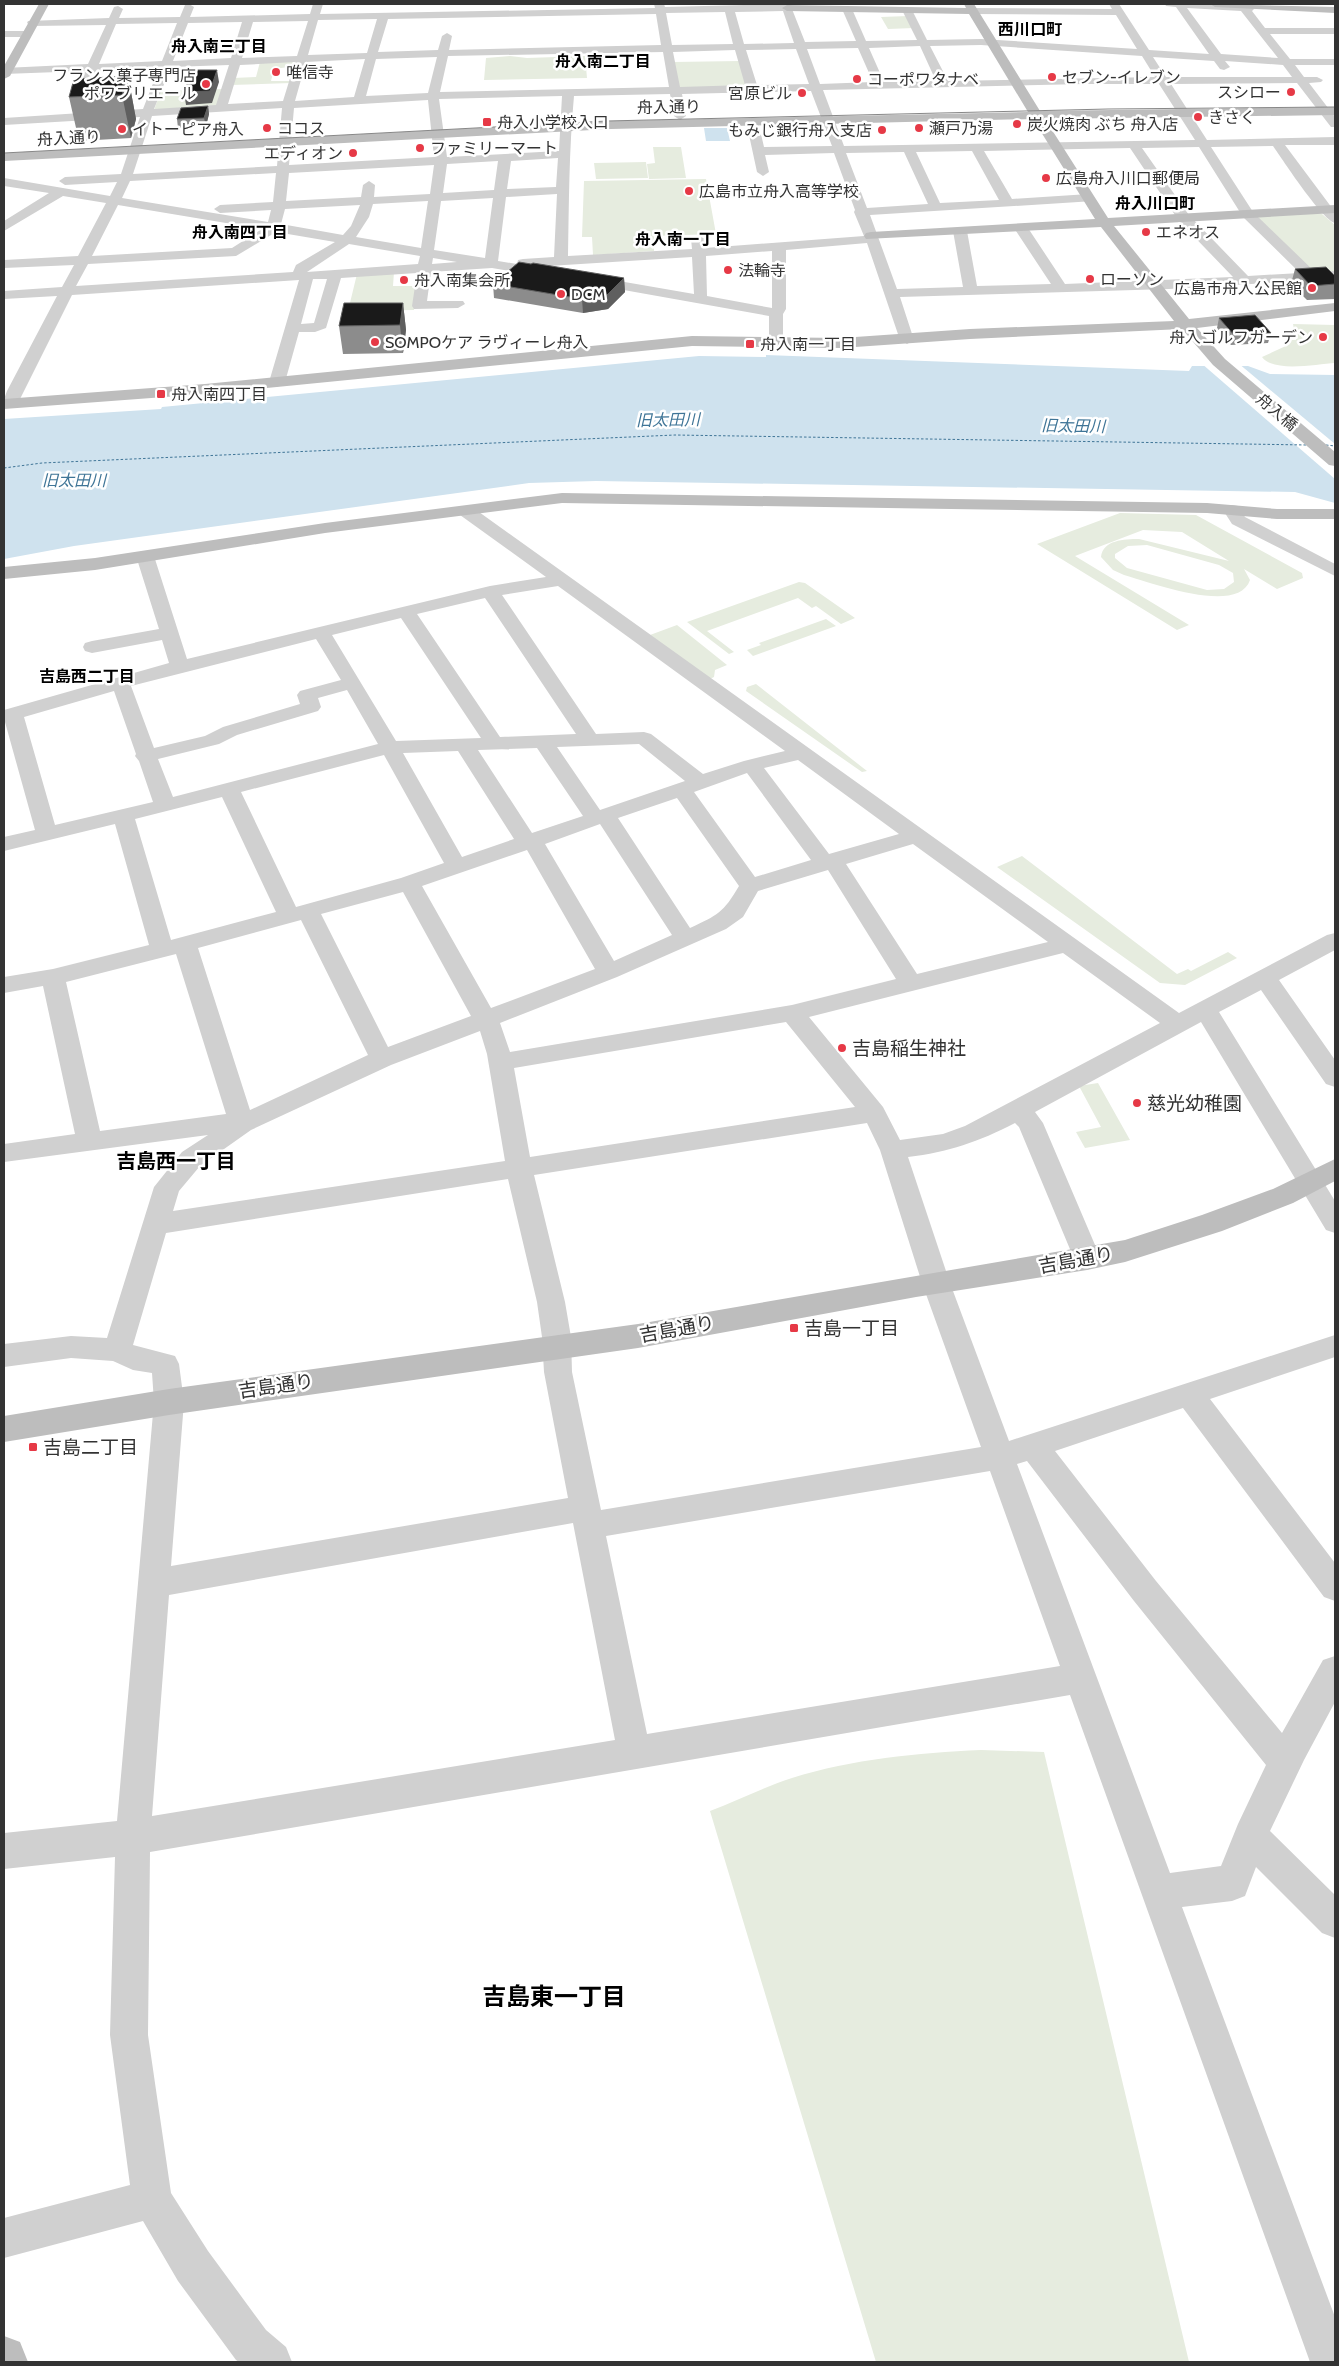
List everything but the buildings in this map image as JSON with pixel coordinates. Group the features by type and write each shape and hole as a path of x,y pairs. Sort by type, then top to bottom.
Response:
{"street":[{"path":"4,73 44,4"},
{"path":"81,92 120,4"},
{"path":"7,404 126,178 148,113 190,4"},
{"path":"4,264 229,253 236,252 273,228 279,206 288,104 318,4"},
{"path":"1170,4 1243,6"},
{"path":"1179,4 1233,80"},
{"path":"1215,4 1335,11"},
{"path":"32,23 383,17 452,10 507,19 558,13 608,17 660,8 729,10 786,6 907,10 988,7 1042,11 1117,8 1248,214 1311,276"},
{"path":"786,6 814,88 892,293 907,340"},
{"path":"1243,6 1301,80 1329,108 1335,124"},
{"name":"舟入橋","path":"971,7 1104,222 1185,324 1219,362 1335,461"},
{"path":"660,8 677,91 680,116"},
{"path":"847,9 880,86"},
{"path":"452,10 433,96 441,160 437,197 419,306 458,304"},
{"path":"729,10 752,89"},
{"path":"907,10 944,85"},
{"path":"1042,11 1084,82"},
{"path":"359,100 383,17"},
{"path":"4,44 7,34 19,19"},
{"path":"221,108 248,20"},
{"path":"1262,31 1335,31"},
{"path":"7,34 26,34"},
{"path":"4,73 92,67 443,53 504,47 612,45 668,49 991,42 1286,62 1335,62"},
{"path":"1274,46 1291,46"},
{"path":"4,121 73,113 148,113 433,96 1163,80 1327,80"},
{"path":"561,260 564,191 562,190 566,154 568,94"},
{"name":"舟入通り","path":"4,150 137,146 680,116 826,116 1181,108 1329,108"},
{"name":"舟入通り","path":"566,123 752,121 826,116"},
{"path":"752,121 763,172"},
{"path":"759,151 1132,143 1335,141"},
{"path":"1276,142 1332,212"},
{"path":"1132,143 1184,218 1244,280"},
{"name":"舟入通り","path":"4,158 137,146"},
{"path":"976,147 1007,202"},
{"path":"908,148 936,206"},
{"path":"19,184 126,178 210,178 283,169 566,154"},
{"path":"497,265 499,194 505,157"},
{"path":"278,382 293,328 303,276 301,268 348,240 363,219 368,200 370,164"},
{"path":"4,182 114,200 203,208 279,206 562,190"},
{"path":"9,224 62,191"},
{"path":"860,212 1089,198"},
{"path":"203,208 273,228 561,276"},
{"path":"4,295 497,265 698,245 779,246 960,231 1104,222 1248,214 1332,212"},
{"path":"7,249 17,223 9,224"},
{"path":"1021,228 1061,288"},
{"path":"960,231 971,291"},
{"path":"698,245 701,294 698,298"},
{"path":"776,342 776,314 779,309 779,246"},
{"path":"220,282 229,253"},
{"path":"293,328 315,328 322,325 335,274"},
{"path":"892,293 1155,286 1335,275"},
{"path":"581,279 755,308 776,314"},
{"path":"7,404 278,382 692,342 841,343 907,340 970,334 1076,331 1185,324 1335,307"},
{"path":"5,574 145,556 325,528 562,498 592,497 1232,510 1277,514 1335,514"},
{"path":"1232,510 1238,520 1335,571"},
{"path":"466,511 1178,1024"},
{"path":"145,556 180,666"},
{"path":"47,834 8,714 122,684 180,666 406,610 490,591 560,580"},
{"path":"490,591 591,741"},
{"path":"406,610 494,744"},
{"path":"321,631 390,747 457,866"},
{"path":"92,647 170,633"},
{"path":"145,756 212,740 230,731 311,707 307,695 352,683"},
{"path":"122,684 145,756 165,805"},
{"path":"4,844 123,816 390,747 465,746 644,738 691,786 750,886"},
{"path":"543,742 601,817 686,939"},
{"path":"465,746 530,842 609,972"},
{"path":"4,985 53,977 186,944 410,883 751,765 801,754"},
{"path":"751,765 828,862 911,984"},
{"path":"228,789 382,1059"},
{"path":"123,816 162,949"},
{"path":"117,1350 167,1187 191,1159 242,1124 382,1059 609,972 686,939 718,924 735,912 750,886 915,836"},
{"path":"410,883 485,1019 491,1024 500,1062 518,1168 554,1317 559,1347 558,1372 634,1752"},
{"path":"500,1062 792,1013 1057,947 1066,942"},
{"path":"186,944 242,1124"},
{"path":"893,1150 944,1143 974,1133 1265,978 1330,951"},
{"path":"53,977 90,1143"},
{"path":"1265,978 1335,1078"},
{"path":"1206,1011 1323,1176 1335,1223"},
{"path":"792,1013 874,1114 893,1150 936,1283 1079,1678 1331,2362"},
{"path":"1017,1109 1030,1123 1087,1259"},
{"path":"157,1224 874,1114"},
{"path":"4,1153 90,1143 227,1123 242,1124"},
{"name":"吉島通り","path":"4,1429 169,1402 638,1336 936,1283 1087,1259 1125,1251 1212,1223 1283,1196 1323,1176"},
{"path":"154,1583 587,1516 1000,1457 1335,1346"},
{"path":"4,1355 71,1347 117,1350 132,1358 165,1364 169,1402 133,1837 129,2035 152,2199 192,2266 251,2345 271,2362"},
{"path":"1189,1394 1335,1587"},
{"path":"1034,1447 1145,1591 1284,1761"},
{"path":"4,1851 133,1837 1079,1678"},
{"path":"1158,1892 1232,1883 1250,1836 1284,1761 1333,1680"},
{"path":"1250,1836 1335,1920"},
{"path":"4,2238 152,2199"},
{"path":"4,2358 6,2362"}],"shaded area":[{"path":"908,16 914,28 888,29 881,17"},
{"path":"510,56 527,58 585,56 587,78 484,80 486,58"},
{"name":"唯信寺","path":"297,61 296,66 274,69 271,81 292,81 291,83 231,85 233,78 256,77 260,62"},
{"path":"740,61 748,87 679,88 673,62"},
{"path":"224,89 219,106 154,110 161,91"},
{"path":"653,147 681,147 686,178 649,179 647,164 655,163"},
{"path":"646,162 648,178 596,179 594,163"},
{"path":"706,179 716,234 654,236 654,251 593,255 592,237 582,237 584,181"},
{"path":"1322,214 1335,225 1335,271 1312,271 1258,218 1260,216"},
{"path":"394,272 393,286 416,286 414,310 348,311 357,274"},
{"path":"1293,324 1335,325 1335,363 1285,366 1268,362 1262,357 1288,345 1288,340 1296,340"},
{"path":"1120,513 1196,515 1302,573 1303,578 1277,589 1244,569 1250,580 1242,590 1229,595 1211,596 1192,594 1124,575 1113,570 1101,557 1103,551 1110,544 1121,540 1139,539 1229,561 1182,532 1143,530 1075,556 1189,625 1177,630 1037,544","holes":["1147,545 1219,565 1233,573 1234,582 1224,589 1207,590 1127,568 1115,558 1115,554 1128,546"]},
{"path":"799,582 805,583 855,618 841,624 816,606 812,608 798,598 707,631 734,652 729,654 687,622"},
{"path":"826,619 836,626 753,656 747,650 761,645 759,643"},
{"path":"677,625 727,665 715,670 714,677 708,680 650,635"},
{"path":"756,684 867,771 862,772 746,691 747,687"},
{"path":"1022,856 1177,974 1188,969 1191,971 1228,952 1237,958 1185,985 1160,983 997,867"},
{"path":"1098,1083 1130,1140 1085,1148 1076,1132 1101,1127 1079,1086"},
{"path":"981,1750 1044,1752 1189,2362 876,2362 710,1811 792,1778 815,1771 885,1758"}],"water":[{"path":"704,128 727,128 730,141 706,141"},
{"name":"旧太田川","path":"766,355 1189,371 1192,366 1248,366 1270,374 1335,375 1335,503 1295,492 596,481 529,483 74,546 4,559 4,419 161,409 162,407 699,356 766,357"}],"pier":[{"path":"1201,363 1238,363 1335,444 1335,479"}],"ferry route":[{"path":"4,468 42,463 675,435 1307,445"},
{"path":"1326,445 1335,446"}],"tram line":[{"path":"4,153 607,121 1108,109 1335,107"}],"place":[{"name":"唯信寺","path":"276,72"},
{"name":"セブン-イレブン","path":"1052,77"},
{"name":"コーポワタナベ","path":"857,79"},
{"name":"フランス菓子専門店 ポワブリエール","path":"206,84"},
{"name":"スシロー","path":"1291,92"},
{"name":"宮原ビル","path":"802,93"},
{"name":"きさく","path":"1198,117"},
{"name":"舟入小学校入口","path":"487,122"},
{"name":"炭火焼肉 ぶち 舟入店","path":"1017,124"},
{"name":"ココス","path":"267,128"},
{"name":"瀬戸乃湯","path":"919,128"},
{"name":"イトーピア舟入","path":"122,129"},
{"name":"もみじ銀行舟入支店","path":"882,130"},
{"name":"ファミリーマート","path":"420,148"},
{"name":"エディオン","path":"353,153"},
{"name":"広島舟入川口郵便局","path":"1046,178"},
{"name":"広島市立舟入高等学校","path":"689,191"},
{"name":"エネオス","path":"1146,232"},
{"name":"法輪寺","path":"728,270"},
{"name":"ローソン","path":"1090,279"},
{"name":"舟入南集会所","path":"404,280"},
{"name":"広島市舟入公民館","path":"1312,288"},
{"name":"DCM","path":"561,294"},
{"name":"舟入ゴルフガーデン","path":"1323,337"},
{"name":"SOMPOケア ラヴィーレ舟入","path":"375,342"},
{"name":"舟入南一丁目","path":"750,344"},
{"name":"舟入南四丁目","path":"161,394"},
{"name":"吉島稲生神社","path":"842,1048"},
{"name":"慈光幼稚園","path":"1137,1103"},
{"name":"吉島一丁目","path":"794,1328"},
{"name":"吉島二丁目","path":"33,1447"}],"district":[{"name":"西川口町","path":"1030,29"},
{"name":"舟入南三丁目","path":"219,46"},
{"name":"舟入南二丁目","path":"603,61"},
{"name":"舟入川口町","path":"1155,203"},
{"name":"舟入南四丁目","path":"240,232"},
{"name":"舟入南一丁目","path":"683,239"},
{"name":"吉島西二丁目","path":"87,676"},
{"name":"吉島西一丁目","path":"176,1161"},
{"name":"吉島東一丁目","path":"554,1996"}]}
